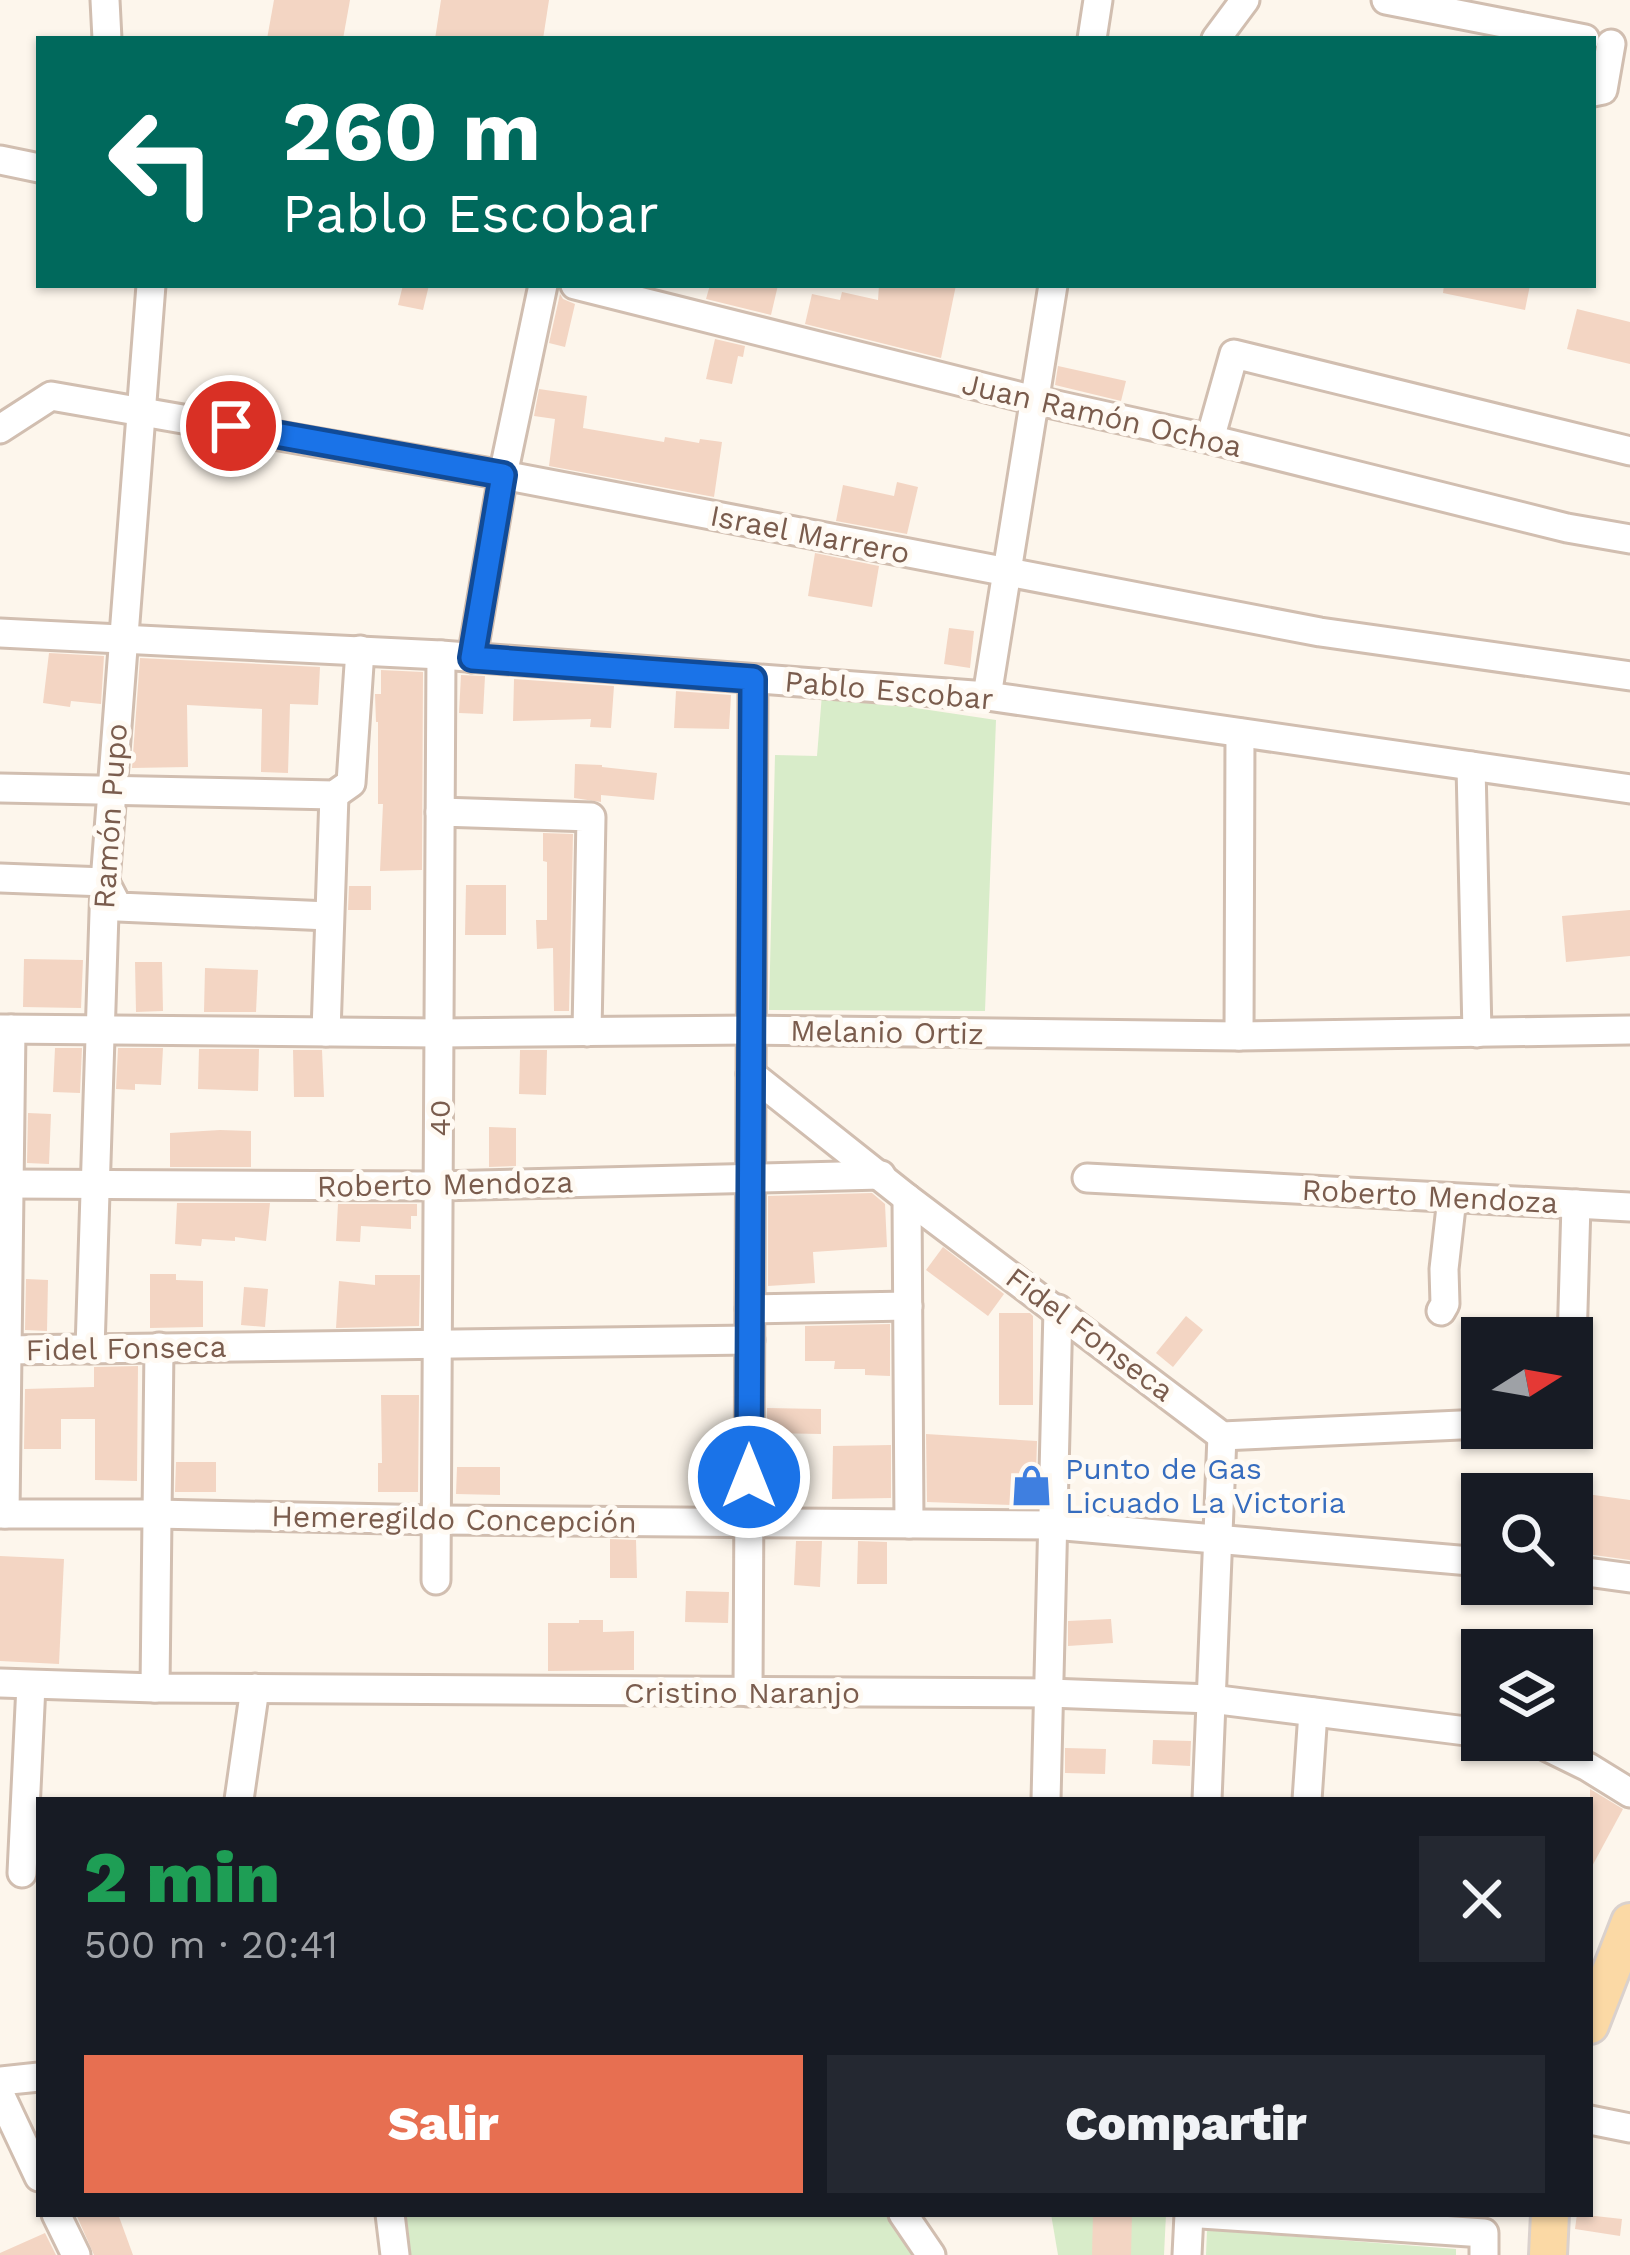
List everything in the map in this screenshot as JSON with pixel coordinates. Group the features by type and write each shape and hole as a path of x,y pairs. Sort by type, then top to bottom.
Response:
{"main road":[{"path":"1593,2017 1630,1922"},
{"path":"1548,2255 1550,2217"}],"street":[{"path":"105,0 107,36"},
{"path":"1092,36 1098,0"},
{"path":"1218,36 1245,0"},
{"path":"1386,0 1569,36"},
{"path":"1596,91 1603,90 1605,43"},
{"path":"0,160 36,167"},
{"name":"Ramón Pupo","path":"89,1349 110,790 151,288"},
{"path":"472,658 503,475 542,288"},
{"name":"Juan Ramón Ochoa","path":"587,288 1034,400 1630,539"},
{"path":"987,696 1053,288"},
{"path":"1210,439 1234,354 1630,451"},
{"name":"Israel Marrero","path":"0,429 51,396 503,475 1320,632 1630,676"},
{"name":"Pablo Escobar","path":"0,633 360,650 987,696 1630,789"},
{"path":"0,788 334,795 351,783 360,650"},
{"name":"40","path":"436,1580 441,656"},
{"path":"748,1692 753,679"},
{"path":"1239,1036 1240,733"},
{"path":"1472,766 1477,1033"},
{"path":"326,1032 334,795"},
{"path":"440,812 591,817 587,1032"},
{"path":"0,878 105,882 118,907 329,916"},
{"path":"2,1514 9,1184 6,1029"},
{"name":"Melanio Ortiz","path":"6,1029 1239,1036 1630,1030"},
{"name":"Fidel Fonseca","path":"751,1074 1222,1436"},
{"name":"Roberto Mendoza","path":"9,1184 438,1186 880,1175"},
{"name":"Roberto Mendoza","path":"1087,1178 1630,1207"},
{"path":"908,1198 909,1524"},
{"path":"1442,1311 1452,1198"},
{"path":"1573,1317 1576,1204"},
{"path":"750,1310 908,1306"},
{"path":"1046,1797 1058,1309"},
{"name":"Fidel Fonseca","path":"5,1350 750,1340"},
{"path":"155,1688 159,1348"},
{"path":"1207,1797 1222,1436 1461,1425"},
{"name":"Hemeregildo Concepción","path":"2,1514 1053,1525 1461,1560"},
{"path":"1593,1573 1630,1578"},
{"name":"Cristino Naranjo","path":"0,1683 1048,1693 1211,1700 1461,1730"},
{"path":"20,1874 31,1685"},
{"path":"239,1797 255,1688"},
{"path":"1307,1797 1313,1712"},
{"path":"1576,1761 1630,1792"},
{"path":"0,2081 36,2077"},
{"path":"0,2094 36,2171"},
{"path":"1593,2121 1630,2128"},
{"path":"57,2217 76,2255"},
{"path":"390,2217 395,2255"},
{"path":"905,2217 931,2255"},
{"path":"1187,2255 1189,2217"},
{"path":"1246,2217 1484,2233 1484,2255"}],"green space":[{"path":"822,694 996,720 985,1011 769,1010 775,755 817,756"},
{"path":"406,2217 889,2217 915,2255 411,2255"},
{"path":"1052,2217 1166,2217 1164,2255 1058,2255"},
{"path":"1207,2230 1456,2249 1456,2255 1206,2255"}],"building":[{"path":"274,0 350,0 344,36 268,36"},
{"path":"441,0 549,0 543,36 435,36"},
{"path":"402,288 428,288 423,310 398,305"},
{"path":"709,288 777,288 771,315 706,299"},
{"path":"879,288 955,288 941,358 805,324 812,294 840,300 842,292 878,300"},
{"path":"1444,288 1529,288 1525,310 1443,293"},
{"path":"560,294 575,304 565,347 549,343"},
{"path":"1577,309 1630,322 1630,364 1567,349"},
{"path":"715,339 745,346 732,384 706,379"},
{"path":"1058,366 1126,381 1121,401 1055,385"},
{"path":"539,389 587,396 583,428 664,442 665,437 722,442 714,497 549,466 555,419 534,416"},
{"path":"897,482 918,487 907,534 836,521 843,485 894,496"},
{"path":"815,553 879,566 872,607 808,596"},
{"path":"949,628 974,631 970,668 944,664"},
{"path":"49,653 104,656 101,704 43,703"},
{"path":"140,658 320,667 318,705 290,704 288,773 261,772 262,709 187,705 188,767 132,768"},
{"path":"381,670 423,672 422,870 380,871 383,804 378,804 375,694 381,694"},
{"path":"461,675 485,676 483,714 459,713"},
{"path":"514,679 614,686 611,728 590,727 591,719 513,721"},
{"path":"676,691 731,695 729,729 674,728"},
{"path":"575,764 657,773 654,800 601,795 601,802 574,798"},
{"path":"543,833 573,834 569,1011 554,1011 553,948 537,949 536,920 547,920"},
{"path":"466,885 506,885 506,935 465,935"},
{"path":"349,886 371,886 371,910 348,910"},
{"path":"1630,910 1630,956 1566,962 1562,916"},
{"path":"24,959 83,960 81,1008 23,1007"},
{"path":"135,962 162,962 163,1011 136,1012"},
{"path":"205,968 258,970 256,1012 204,1012"},
{"path":"55,1048 82,1048 80,1093 53,1092"},
{"path":"118,1048 163,1048 161,1085 116,1089"},
{"path":"199,1049 259,1049 258,1091 198,1089"},
{"path":"293,1050 322,1050 324,1097 294,1097"},
{"path":"520,1050 547,1050 546,1095 519,1094"},
{"path":"28,1113 51,1114 49,1164 27,1163"},
{"path":"489,1127 516,1128 516,1166 489,1167"},
{"path":"251,1131 251,1167 170,1167 170,1133"},
{"path":"872,1193 885,1204 887,1247 813,1252 815,1283 768,1286 768,1196"},
{"path":"177,1203 270,1203 266,1241 235,1237 235,1241 202,1239 201,1246 175,1244"},
{"path":"338,1204 417,1204 417,1216 411,1216 411,1229 361,1226 360,1242 336,1241"},
{"path":"943,1247 1004,1294 988,1316 926,1270"},
{"path":"150,1274 203,1281 203,1327 150,1328"},
{"path":"375,1275 420,1275 419,1326 336,1328 339,1281 375,1285"},
{"path":"26,1279 48,1280 47,1331 25,1330"},
{"path":"244,1287 268,1289 265,1327 241,1325"},
{"path":"999,1313 1033,1316 1033,1405 999,1405"},
{"path":"1186,1316 1203,1330 1173,1367 1156,1353"},
{"path":"890,1324 890,1376 865,1375 865,1369 834,1369 835,1361 805,1361 805,1326"},
{"path":"138,1366 137,1481 95,1480 95,1419 61,1419 61,1449 24,1449 25,1389 94,1387 94,1367"},
{"path":"381,1395 419,1395 418,1492 378,1492"},
{"path":"767,1408 821,1409 821,1434 767,1433"},
{"path":"926,1434 1037,1441 1035,1506 927,1502"},
{"path":"891,1445 891,1498 832,1499 833,1446"},
{"path":"176,1462 216,1462 216,1492 175,1492"},
{"path":"457,1467 500,1467 500,1495 456,1494"},
{"path":"1593,1495 1630,1500 1630,1560 1593,1555"},
{"path":"610,1539 636,1540 637,1578 610,1578"},
{"path":"796,1541 822,1541 820,1587 794,1585"},
{"path":"858,1541 887,1542 887,1584 857,1584"},
{"path":"0,1556 64,1559 59,1664 0,1661"},
{"path":"686,1591 729,1592 728,1623 685,1622"},
{"path":"1111,1619 1113,1643 1068,1646 1068,1621"},
{"path":"603,1620 603,1632 634,1631 634,1670 548,1671 548,1623"},
{"path":"1153,1740 1191,1741 1190,1766 1152,1764"},
{"path":"1065,1748 1106,1749 1105,1774 1065,1773"},
{"path":"1590,1789 1623,1809 1593,1864 1593,1797"},
{"path":"77,2217 119,2217 133,2255 94,2255"},
{"path":"1093,2217 1132,2217 1131,2255 1092,2255"},
{"path":"1577,2217 1622,2219 1620,2236 1575,2229"},
{"path":"45,2233 56,2255 0,2255 0,2253"}],"place":[{"name":"Punto de Gas Licuado La Victoria","path":"1031,1485"}],"route":[{"path":"231,426 503,475 472,658 753,679 749,1477"}]}
